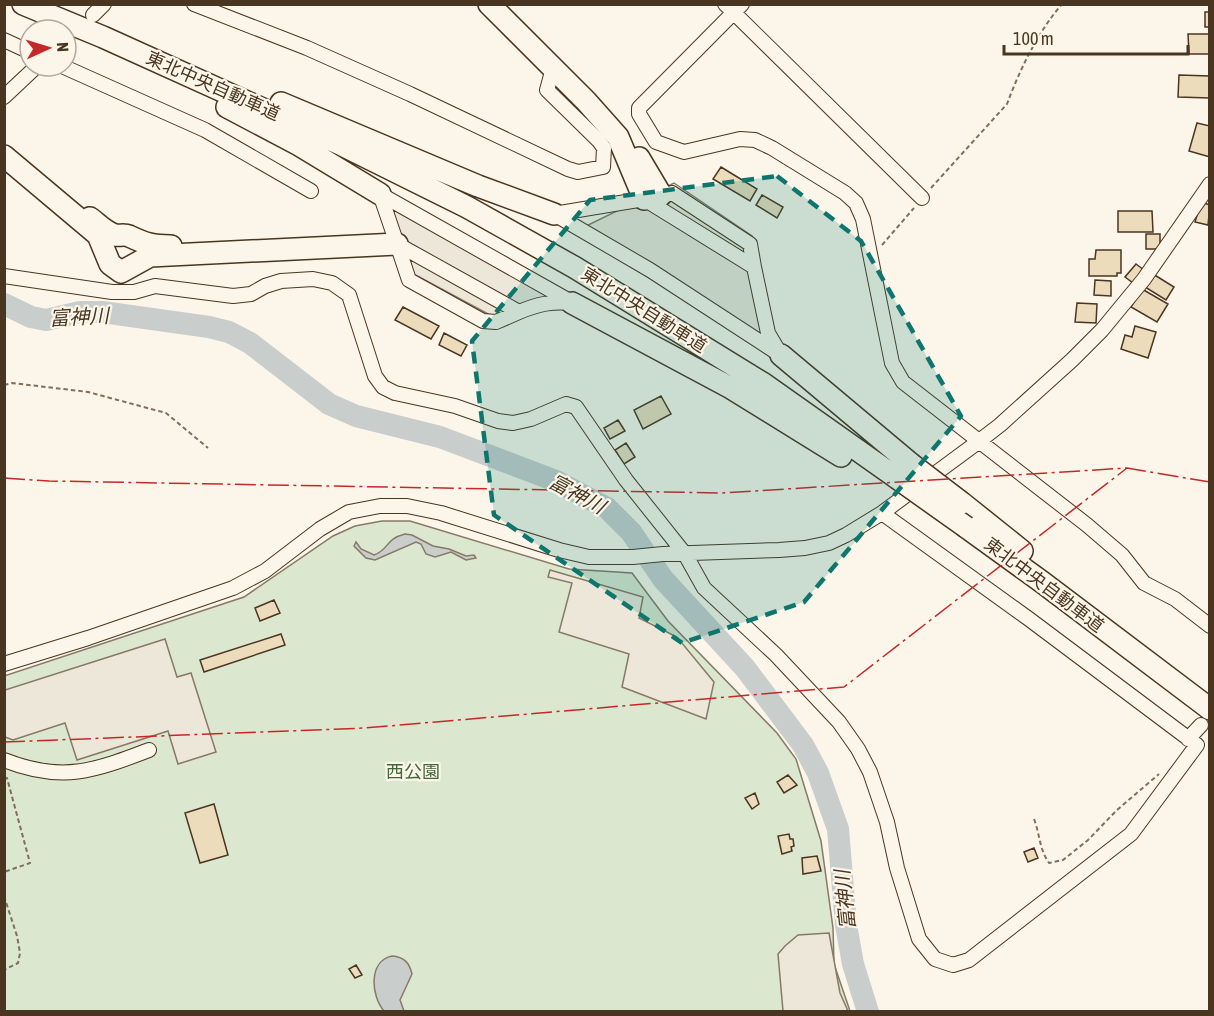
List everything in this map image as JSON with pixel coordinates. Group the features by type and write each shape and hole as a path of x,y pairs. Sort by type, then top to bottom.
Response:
{"highway":[{"path":"16,4 39,18"},
{"name":"東北中央自動車道","path":"23,4 103,37 342,145 467,207 574,267 764,384 899,476 963,529 1042,582 1131,650 1205,717"},
{"path":"489,4 586,101 618,137 652,197"},
{"path":"501,4 595,97 622,128 652,197"},
{"path":"103,37 307,113 478,186 554,214"},
{"path":"78,38 212,99 299,146 380,194"},
{"path":"4,147 103,229 115,235 127,235 151,246 395,239"},
{"path":"4,156 98,235 110,264 121,272 150,256 395,239"},
{"path":"572,303 731,388 792,424 899,476 962,503 1083,601 1131,650"},
{"path":"781,355 899,476"}],"street":[{"path":"93,15 104,4"},
{"path":"194,4 307,48 568,169 578,172 603,167 604,148 599,141 547,90 553,68"},
{"path":"922,198 734,7 639,108 639,114 656,142 684,152 740,139 755,140 845,193 856,204 863,219 892,363 903,382 1087,525 1122,555 1144,583 1175,599 1209,626"},
{"path":"4,40 18,46"},
{"path":"78,73 205,130 311,191"},
{"path":"4,97 24,78"},
{"path":"4,664 233,588 265,571 320,529 349,512 380,506 407,506 441,513 559,550 589,557 633,558 663,554 805,548 829,543 846,536 882,513 978,442 1031,398 1102,330 1144,279 1209,184"},
{"path":"554,214 672,193 750,244 768,333 781,355"},
{"path":"380,194 409,280 483,321 496,322 537,304 554,301 572,303"},
{"path":"380,194 572,303"},
{"path":"652,197 754,267"},
{"path":"554,214 650,270 781,355"},
{"path":"395,239 519,312"},
{"path":"4,276 112,292 134,292 155,286 233,296 251,294 281,281 313,279 332,283 349,295 375,375 383,387 395,393 455,406 498,421 513,423 531,419 566,404 576,406 626,480 685,554 704,588 776,656 839,723 858,749 870,772 887,822 897,868 919,939 935,959 953,965 969,960 1131,834 1197,745 882,513"},
{"path":"1188,739 1205,717"},
{"path":"4,760 21,767 60,774 86,771 149,750"}],"path":[{"path":"870,258 1007,104 1041,31 1062,4"},
{"path":"4,385 12,383 87,392 166,413 208,448"},
{"path":"1034,819 1038,829 1041,853 1048,863 1063,860 1088,840 1117,810 1161,772"},
{"path":"4,778 7,778 30,863 4,872"},
{"path":"4,896 20,953 18,963 4,970"}],"highlighted area":[{"path":"777,176 861,241 961,416 804,602 682,643 494,515 472,341 590,200"}],"green space":[{"name":"西公園","path":"382,521 410,521 569,569 632,573 668,621 777,733 796,759 821,841 833,928 834,964 850,1011 5,1011 4,676 244,597 333,536 355,526"}],"shaded area":[{"path":"674,183 752,236 774,346 586,226"},
{"path":"389,194 555,287 554,303 503,322 408,271"},
{"path":"405,534 412,535 433,546 466,556 474,555 476,558 466,560 451,552 435,557 426,554 421,544 416,542 375,560 366,558 354,546 356,542 361,549 374,555 394,539"},
{"path":"550,570 643,597 639,618 677,637 714,682 706,719 622,687 629,654 559,632 572,583 548,577"},
{"path":"165,639 177,677 191,673 216,752 178,764 168,731 77,760 65,723 13,740 5,737 5,690"},
{"path":"829,933 840,993 848,1011 783,1011 778,954 798,935"},
{"path":"392,956 405,961 412,974 400,1000 404,1011 384,1011 374,988 375,972 384,959"}],"building":[{"path":"1205,12 1210,12 1210,27 1205,27"},
{"path":"1188,34 1210,34 1210,54 1189,54"},
{"path":"1179,75 1210,76 1210,98 1178,97"},
{"path":"1197,123 1210,126 1210,157 1189,151"},
{"path":"721,167 757,189 750,201 713,179"},
{"path":"762,195 783,207 777,218 756,205"},
{"path":"1201,202 1210,205 1208,225 1195,222"},
{"path":"1118,211 1152,211 1153,232 1118,232"},
{"path":"1146,234 1160,234 1160,249 1146,249"},
{"path":"1096,250 1121,250 1121,273 1117,273 1117,276 1089,276 1089,259 1095,259"},
{"path":"1136,264 1144,270 1133,283 1125,277"},
{"path":"1153,274 1174,287 1166,300 1145,287"},
{"path":"1095,280 1111,281 1111,296 1094,295"},
{"path":"1142,289 1168,304 1157,322 1131,307"},
{"path":"1077,303 1097,304 1096,323 1075,322"},
{"path":"403,307 439,326 431,339 395,320"},
{"path":"1135,326 1156,332 1148,358 1121,349 1125,335 1132,337"},
{"path":"444,333 467,345 461,356 439,345"},
{"path":"661,396 671,414 643,429 634,410"},
{"path":"618,420 625,431 610,439 604,428"},
{"path":"626,443 635,457 624,464 615,450"},
{"path":"274,600 280,613 260,621 255,608"},
{"path":"281,634 285,645 204,672 200,660"},
{"path":"788,775 797,785 784,793 777,782"},
{"path":"755,793 759,804 752,809 745,798"},
{"path":"214,804 228,855 200,863 185,813"},
{"path":"789,834 794,846 791,847 792,851 782,854 778,836"},
{"path":"1034,848 1038,858 1028,862 1024,852"},
{"path":"817,856 821,871 803,874 802,858"},
{"path":"356,965 362,975 355,978 349,969"}],"waterway":[{"name":"富神川","path":"4,304 31,317 46,320 80,312 102,312 209,327 229,332 250,343 329,404 356,416 440,437 556,481 607,508 631,532 663,579 745,668 803,745 818,773 838,829 846,925 853,964 868,1012"}],"power":[{"path":"4,478 49,481 721,493 1127,468 1210,482"},
{"path":"4,742 365,728 844,687 1127,468"}]}
